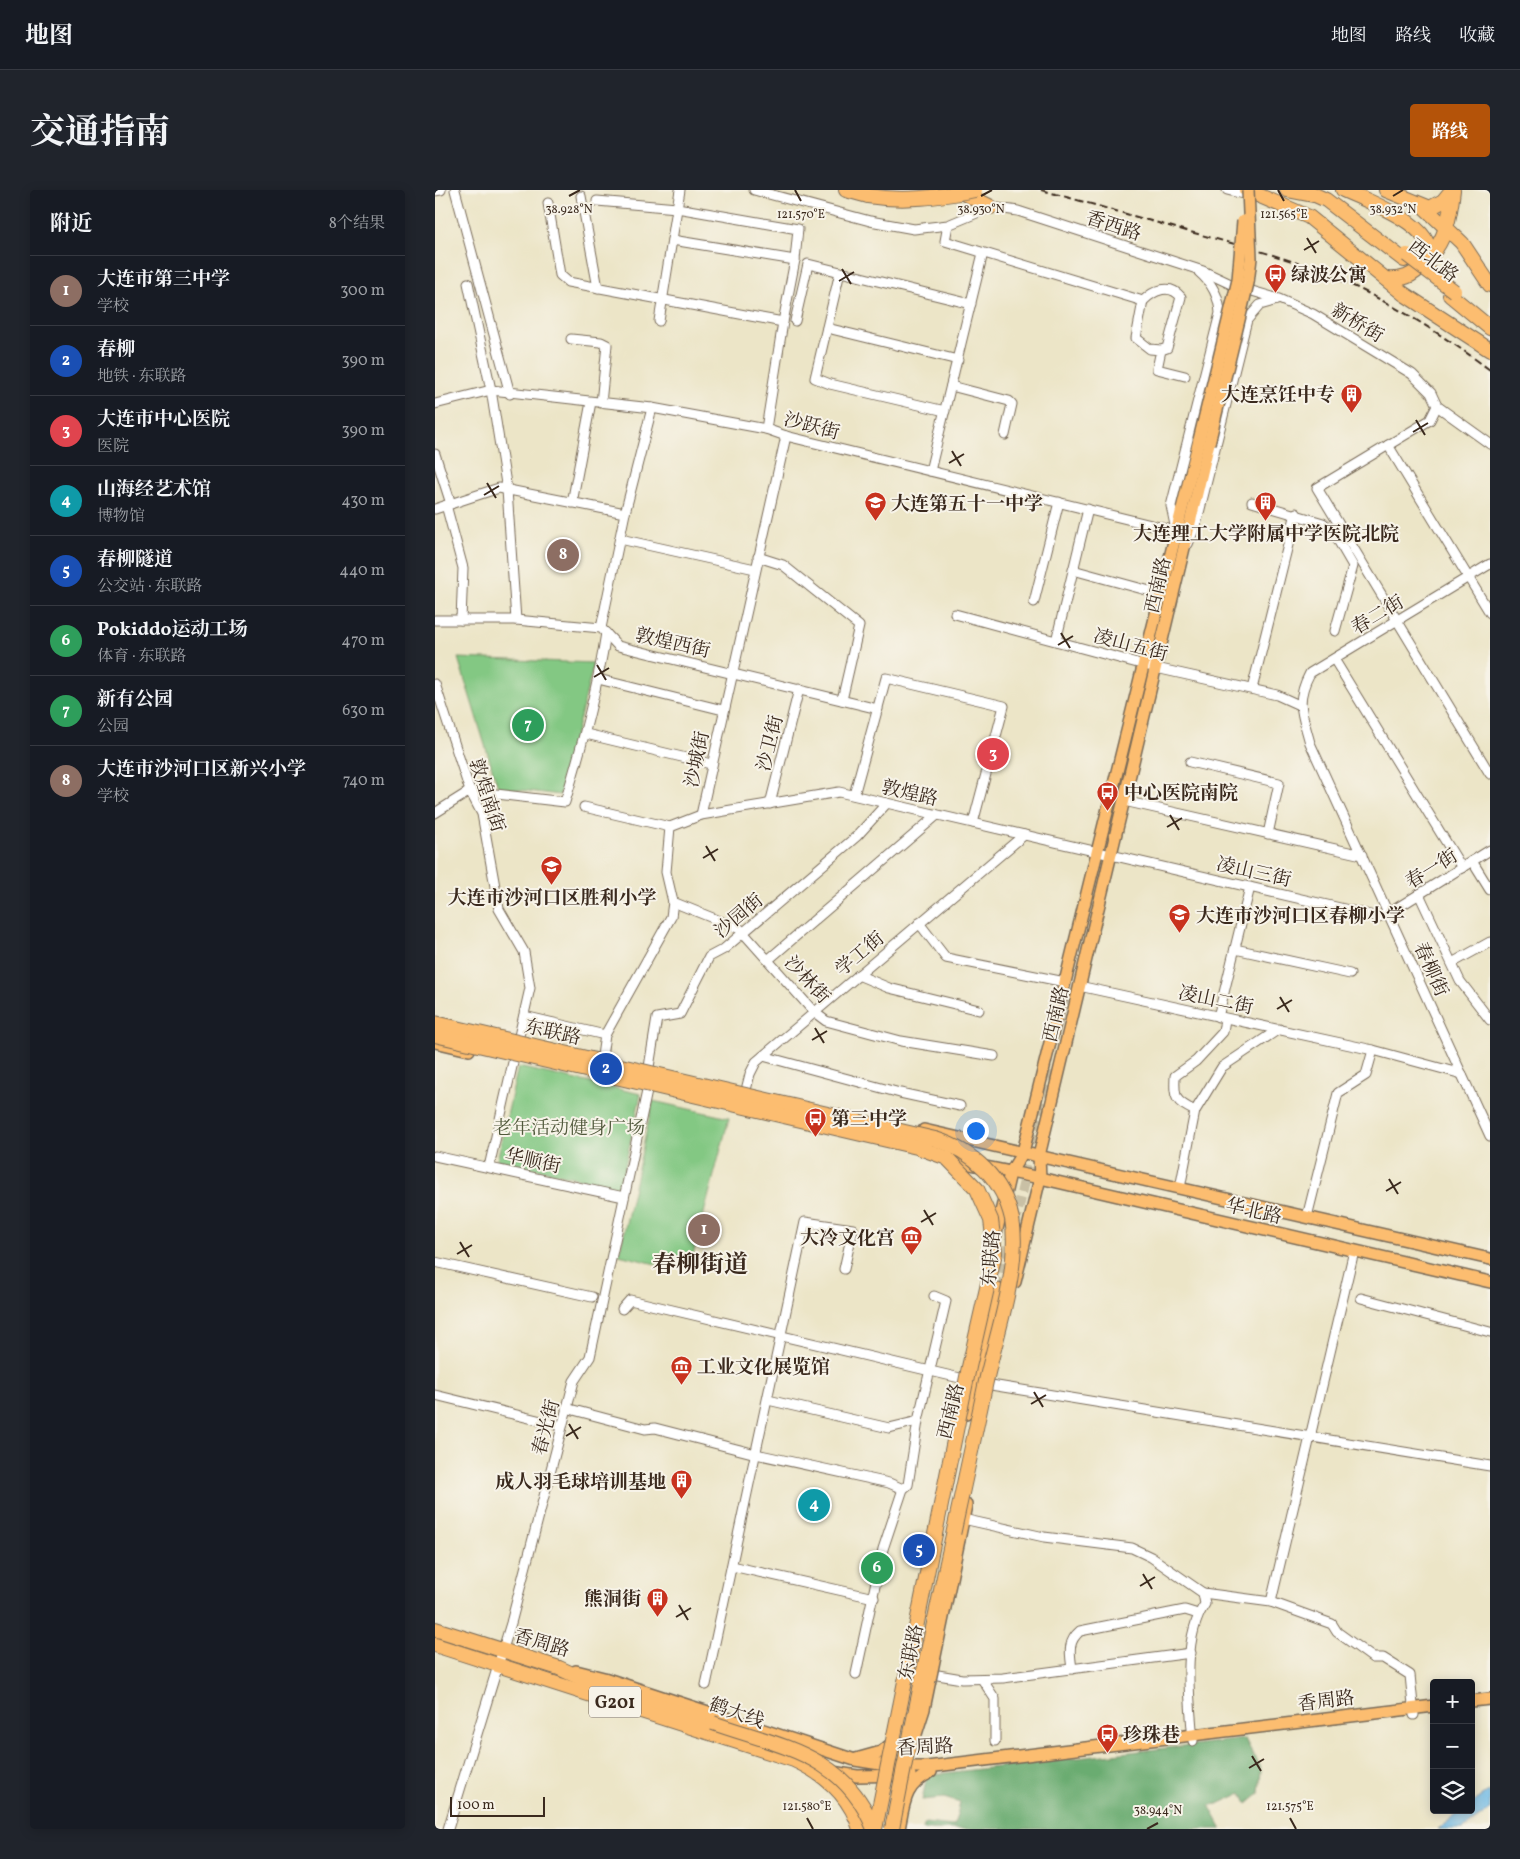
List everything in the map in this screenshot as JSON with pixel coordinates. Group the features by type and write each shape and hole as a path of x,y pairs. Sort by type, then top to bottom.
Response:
{"highway":[{"path":"846,190 895,200 931,198 975,190"},
{"path":"957,190 991,207"},
{"path":"1247,190 1309,217 1404,294 1490,350"},
{"path":"1287,190 1319,194"},
{"name":"西北路","path":"1304,190 1319,194 1452,293 1490,318"},
{"path":"1343,190 1415,226 1425,236 1428,248 1427,260"},
{"path":"1377,190 1391,192 1423,206 1447,226 1462,243 1490,285"},
{"path":"1386,279 1401,280 1421,268 1439,245 1447,226 1453,190"},
{"path":"1423,206 1436,206 1453,190"},
{"name":"西北路","path":"1452,293 1490,328"},
{"name":"东联路","path":"435,1023 935,1139 967,1153 988,1171 1004,1195 1012,1220 1011,1272 882,1827"},
{"name":"东联路","path":"435,1036 917,1147 947,1158 969,1180 983,1198 993,1230 994,1265 969,1367 896,1768"},
{"name":"香周路","path":"435,1629 559,1668"},
{"name":"香周路","path":"435,1645 794,1760"},
{"name":"鹤大线","path":"559,1668 601,1687 806,1755 829,1767 855,1792 882,1827"},
{"name":"G201","path":"794,1760 811,1767 832,1783 849,1804 859,1829"}],"main road":[{"name":"西南路","path":"896,1768 924,1709 991,1385 1040,1178 1039,1156 1183,555 1204,441 1238,280 1243,233 1240,190"},
{"name":"西南路","path":"896,1768 894,1703 960,1378 1010,1173 1023,1152 1176,531 1204,441 1248,283 1251,258 1247,190"},
{"name":"西南路","path":"1086,895 1086,931"},
{"name":"西南路","path":"1051,1071 1086,931 1100,899"},
{"name":"华北路","path":"435,1017 746,1090 1490,1259"},
{"name":"华北路","path":"435,1042 740,1113 1040,1178 1490,1282"},
{"name":"西南路","path":"902,1736 919,1672 971,1406 998,1289"},
{"path":"960,1378 981,1434"},
{"path":"971,1406 991,1385"},
{"name":"西南路","path":"882,1827 896,1768 953,1477 971,1406"},
{"path":"937,1495 953,1477"},
{"name":"香周路","path":"559,1668 604,1678 855,1760 896,1768"},
{"path":"1475,1701 1490,1699"},
{"path":"1475,1708 1490,1706"},
{"name":"香周路","path":"794,1760 842,1774 896,1768 932,1769 1414,1711 1430,1707"},
{"name":"香周路","path":"1414,1711 1430,1712"},
{"path":"855,1760 881,1752 902,1736 913,1756 932,1769 916,1781 908,1791 899,1829"}],"street":[{"path":"435,191 441,190"},
{"path":"455,190 510,394"},
{"path":"659,321 680,190"},
{"path":"755,190 870,221 914,229 947,226 991,207"},
{"path":"1227,190 1281,204"},
{"path":"581,196 598,288"},
{"path":"597,200 677,208 798,229 795,260 766,429"},
{"path":"548,203 560,275 568,282 783,322"},
{"name":"香西路","path":"991,207 1019,212 1191,267 1259,294"},
{"path":"947,226 945,241 1143,301"},
{"path":"672,240 795,260"},
{"path":"930,471 983,253"},
{"path":"795,320 809,264 971,304"},
{"path":"1191,267 1213,286 1217,295 1219,313"},
{"path":"839,272 815,378 831,384 945,411"},
{"path":"468,283 491,390 507,490 516,620"},
{"path":"1176,531 1171,506 1219,313 1235,286"},
{"path":"1235,286 1247,320"},
{"path":"1169,289 1177,292 1181,297 1167,348 1161,350 1150,348 1136,338 1143,301 1156,290 1169,289"},
{"name":"新桥街","path":"1259,294 1279,299 1313,314 1412,374 1431,393 1437,406"},
{"path":"1183,555 1196,525 1247,320 1259,305 1279,299"},
{"path":"827,328 957,360"},
{"path":"571,339 601,342 607,345 601,403"},
{"path":"1161,350 1157,369 1185,376"},
{"path":"951,386 1009,401 1012,404 1005,435"},
{"name":"沙跃街","path":"435,404 491,390 510,394 652,408 766,429 786,436 1176,531"},
{"path":"572,503 591,402"},
{"path":"1490,444 1437,406 1430,420 1317,488 1490,774"},
{"path":"435,813 470,791 565,802 586,734 598,680 603,630 625,513 652,408"},
{"name":"沙城街","path":"670,827 701,815 723,710 786,436"},
{"path":"1388,445 1490,613"},
{"path":"435,454 463,568 461,620"},
{"path":"435,509 499,488 625,513"},
{"path":"1034,602 1059,502"},
{"path":"1252,502 1323,522 1335,535 1353,566 1335,631"},
{"path":"1057,641 1087,509"},
{"path":"1252,689 1296,513"},
{"path":"620,539 755,569"},
{"path":"758,557 783,566 859,626 842,700"},
{"name":"春二街","path":"1299,705 1301,689 1310,673 1490,564"},
{"path":"1073,570 1161,594"},
{"name":"凌山五街","path":"955,614 1143,665 1277,695 1299,705"},
{"path":"435,620 516,620 603,630"},
{"name":"敦煌西街","path":"603,630 618,646 878,709"},
{"path":"1334,659 1462,868"},
{"path":"854,795 886,678 1004,706 973,823"},
{"path":"598,680 723,710"},
{"name":"敦煌南街","path":"435,684 470,791 482,814 499,909 524,952 530,988 489,1167"},
{"name":"沙卫街","path":"770,804 799,690"},
{"name":"春柳街","path":"1299,705 1310,743 1490,1136"},
{"path":"586,734 711,764"},
{"path":"1190,762 1279,783 1267,834"},
{"name":"敦煌路","path":"701,815 839,792 1111,854"},
{"path":"1124,802 1362,856"},
{"name":"沙园街","path":"649,1067 657,1018 680,1014 709,957 723,949 857,836 887,803"},
{"path":"584,806 670,827 666,872 673,902 671,916 605,1035 602,1056"},
{"path":"768,960 937,814"},
{"name":"学工街","path":"740,1113 756,1062 1024,835"},
{"name":"春一街","path":"1389,913 1490,850"},
{"name":"凌山三街","path":"1111,854 1379,917 1389,913"},
{"path":"1472,861 1490,890"},
{"path":"1195,1111 1179,1103 1174,1093 1175,1076 1196,1061 1223,1032 1222,1018 1235,949 1250,887"},
{"path":"1419,894 1460,981 1490,1020"},
{"name":"沙林街","path":"673,902 743,932 815,1012 826,1021 901,1041 994,1056"},
{"path":"919,923 946,958 1065,982"},
{"path":"1452,963 1490,942"},
{"path":"1235,949 1350,974"},
{"path":"859,975 889,988 979,1010"},
{"name":"凌山二街","path":"1079,986 1373,1050 1462,1074"},
{"path":"524,1016 605,1035"},
{"path":"1180,1188 1195,1111 1221,1067 1279,1029"},
{"path":"1307,1217 1338,1093 1366,1075 1373,1050"},
{"path":"763,1056 900,1093 960,1106"},
{"name":"春光街","path":"448,1829 498,1665 574,1381 590,1357 647,1091"},
{"name":"华顺街","path":"435,1156 624,1197"},
{"path":"706,1685 782,1337 805,1222 853,1229 844,1269"},
{"path":"1271,1602 1354,1251"},
{"path":"435,1262 592,1297"},
{"path":"856,1674 874,1598 883,1549 903,1489 908,1485 918,1421 946,1301 934,1296"},
{"path":"1361,1298 1490,1332"},
{"path":"622,1310 630,1300 960,1378"},
{"path":"991,1385 1490,1466"},
{"path":"435,1394 561,1426"},
{"path":"768,1400 889,1428 918,1421"},
{"path":"566,1408 756,1454 889,1482 903,1489"},
{"path":"963,1519 1044,1537 1132,1548 1151,1557 1203,1593 1271,1602 1333,1624 1337,1632 1373,1658 1383,1658 1410,1676 1414,1711"},
{"path":"732,1566 874,1598"},
{"path":"1193,1738 1187,1675 1198,1614 1205,1604 1203,1593"},
{"path":"1072,1669 1070,1644 1073,1637 1080,1631 1185,1610 1198,1614"},
{"path":"919,1672 944,1677 982,1679 1191,1653"},
{"path":"982,1679 995,1699 995,1741"}],"green space":[{"path":"458,658 594,663 560,795 498,787"},
{"name":"老年活动健身广场","path":"518,1067 641,1094 620,1188 497,1160"},
{"path":"653,1101 729,1118 693,1255 684,1253 664,1266 619,1255"},
{"path":"1245,1739 1261,1770 1259,1794 1247,1804 1242,1793 1218,1804 1209,1805 1222,1829 923,1829 925,1823 954,1826 960,1803 944,1798 922,1800 927,1775"}],"water":[{"path":"1490,1791 1490,1810 1463,1829 1438,1829 1458,1814 1475,1814 1475,1801"}],"tunnel":[{"path":"1014,1225 1051,1071"},
{"path":"998,1289 1010,1240"}],"railway":[{"path":"1041,190 1260,251 1324,273 1368,293 1410,316 1490,370"}],"place":[{"name":"绿波公寓","path":"1275,293"},
{"name":"大连烹饪中专","path":"1351,413"},
{"name":"大连理工大学附属中学医院北院","path":"1266,521"},
{"name":"大连第五十一中学","path":"875,522"},
{"name":"大连市沙河口区新兴小学","path":"563,555"},
{"name":"新有公园","path":"528,725"},
{"name":"大连市中心医院","path":"993,754"},
{"name":"中心医院南院","path":"1108,811"},
{"name":"大连市沙河口区胜利小学","path":"552,885"},
{"name":"大连市沙河口区春柳小学","path":"1180,934"},
{"name":"春柳","path":"606,1069"},
{"name":"第三中学","path":"815,1137"},
{"name":"大连市第三中学","path":"704,1230"},
{"name":"大冷文化宫","path":"911,1256"},
{"name":"工业文化展览馆","path":"681,1385"},
{"name":"成人羽毛球培训基地","path":"682,1500"},
{"name":"山海经艺术馆","path":"814,1505"},
{"name":"春柳隧道","path":"919,1550"},
{"name":"Pokiddo运动工场","path":"877,1568"},
{"name":"熊洞街","path":"657,1617"},
{"name":"珍珠巷","path":"1107,1753"}],"district":[{"name":"春柳街道","path":"700,1264"}]}
